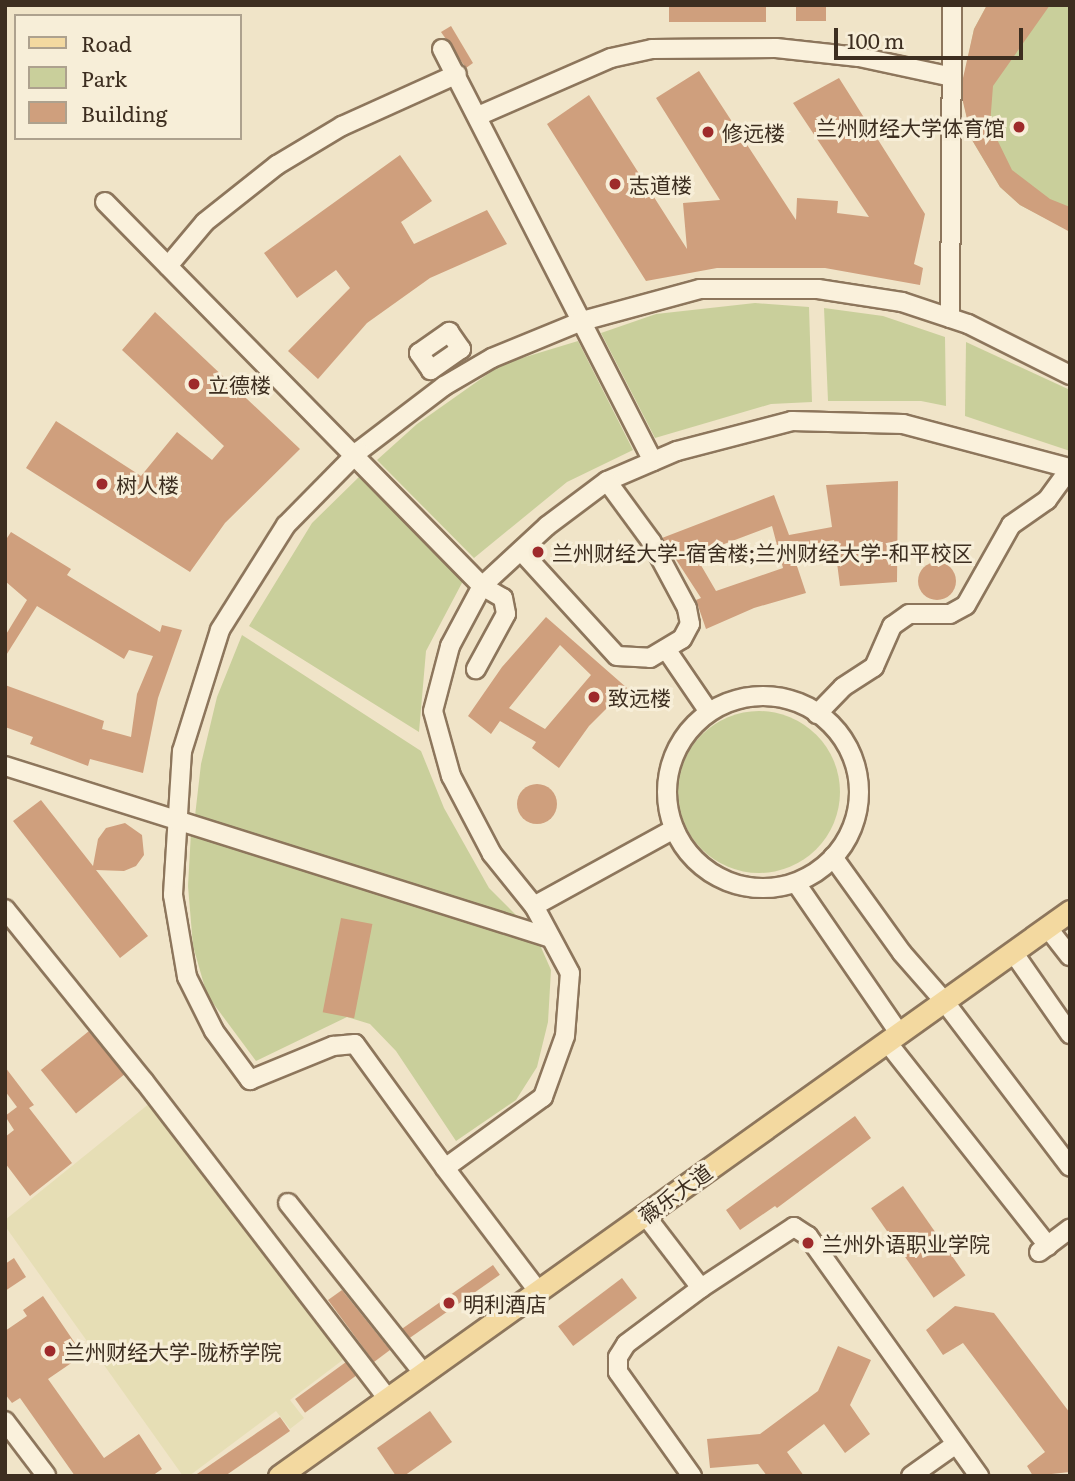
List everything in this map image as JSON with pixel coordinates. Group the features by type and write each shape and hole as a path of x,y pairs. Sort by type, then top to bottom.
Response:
{"main road":[{"name":"薇乐大道","path":"279,1476 1070,911"}],"street":[{"path":"950,318 952,5"},
{"path":"478,116 611,58 652,49 776,48 859,57 951,77"},
{"path":"442,49 653,461"},
{"path":"168,266 205,222 277,165 342,126 457,74"},
{"path":"105,202 482,586 503,598 506,614 476,669"},
{"path":"538,1291 444,1168 355,1044 333,1045 250,1080 214,1031 187,977 173,895 182,751 220,630 286,525 355,455 457,377 582,321 700,289 818,289 902,302 950,318 1070,375"},
{"path":"429,336 419,353 430,370 445,359 457,377"},
{"path":"444,1168 543,1097 565,1036 570,973 534,906 492,854 451,776 433,711 450,646 482,586 607,481 653,461 792,421 903,424 1070,468 1047,500 1011,525 966,606 950,614 909,614 892,626 874,667 843,687 817,714"},
{"path":"521,551 617,656 639,661 666,649 687,632 690,616 651,541 607,481"},
{"path":"666,649 709,712"},
{"path":"765,697 792,702 817,714 845,743 858,782 854,822 833,858 796,883 760,888 720,878 689,853 674,829 667,789 671,763 684,738 709,712 738,700 765,697"},
{"path":"5,766 551,938"},
{"path":"534,906 674,829"},
{"path":"833,858 902,953 944,1001 1070,1167"},
{"path":"796,883 893,1037 1043,1249 1070,1228"},
{"path":"5,909 144,1081 388,1399"},
{"path":"1047,927 1070,956"},
{"path":"1013,952 1070,1034"},
{"path":"288,1203 423,1373"},
{"path":"645,1215 701,1289"},
{"path":"692,1476 617,1364 626,1344 788,1228 800,1229 979,1476"},
{"path":"5,1421 46,1475"},
{"path":"911,1476 956,1444"}],"shaded area":[{"path":"150,1103 344,1359 290,1400 304,1418 290,1429 276,1411 189,1476 183,1476 5,1226 5,1220"}],"green space":[{"name":"兰州财经大学体育馆","path":"987,5 1070,5 1070,231 1020,205 1000,187 972,140 961,91 974,29"},
{"path":"755,303 809,307 812,402 771,404 655,438 601,333 656,314"},
{"path":"824,308 883,316 945,337 946,406 921,401 828,401"},
{"path":"578,341 633,450 567,482 474,558 377,460 417,424 502,364"},
{"path":"966,342 1070,390 1070,451 965,416"},
{"path":"361,475 463,581 426,651 419,732 249,626 312,523"},
{"path":"242,635 421,751 444,808 489,888 522,921 195,816 201,764 217,697"},
{"path":"759,711 790,717 816,735 834,761 840,792 834,823 816,849 790,867 759,873 728,867 702,849 684,823 678,792 684,761 702,735 728,717"},
{"path":"191,832 540,945 551,970 548,1022 537,1067 516,1100 456,1141 396,1051 370,1024 347,1017 256,1061 207,995 193,946 188,886"}],"building":[{"path":"669,5 766,5 766,22 669,22"},
{"path":"796,5 826,5 826,21 796,21"},
{"path":"987,5 1050,5 993,86 990,125 1012,170 1050,199 1070,207 1070,232 1020,205 1000,187 972,140 963,102 963,78 974,29"},
{"path":"451,26 473,63 466,68 441,32"},
{"path":"699,71 796,220 797,198 838,201 837,213 869,217 793,103 839,78 925,214 914,264 923,268 920,285 825,268 717,268 646,281 547,124 589,95 687,249 683,203 720,200 656,98"},
{"path":"400,155 432,201 401,222 414,244 487,210 507,244 430,278 367,323 318,379 288,351 350,288 336,270 297,298 264,253"},
{"path":"155,312 300,449 225,523 190,572 26,468 56,421 141,476 177,432 212,460 224,446 122,350"},
{"path":"898,481 897,582 840,586 834,540 791,548 806,593 754,608 706,629 696,600 701,598 662,538 774,495 789,535 832,527 826,485","holes":["772,526 783,568 716,591 695,555"]},
{"path":"11,532 71,569 67,575 160,632 162,625 182,630 158,698 143,773 90,759 88,766 30,744 33,737 5,727 5,685 104,721 102,729 131,737 137,694 153,656 129,650 124,659 37,606 5,657 5,636 27,600 5,581 5,541"},
{"path":"937,562 950,568 956,581 950,594 937,600 924,594 918,581 924,568"},
{"name":"致远楼","path":"546,617 627,688 589,726 559,768 532,748 536,742 500,721 491,734 468,716 502,667","holes":["560,645 591,675 545,729 509,708"]},
{"path":"537,784 551,790 557,804 551,818 537,824 523,818 517,804 523,790"},
{"path":"41,800 93,866 98,839 106,828 125,823 142,835 144,855 136,866 124,871 96,870 148,936 120,958 13,821"},
{"path":"341,918 372,924 354,1018 323,1012"},
{"path":"89,1031 124,1075 76,1114 41,1070"},
{"path":"5,1067 34,1105 29,1108 72,1163 30,1196 5,1163 5,1137 14,1130 5,1116 17,1107 5,1091"},
{"path":"855,1116 871,1138 777,1208 775,1206 740,1230 726,1210"},
{"path":"903,1186 966,1275 934,1298 871,1208"},
{"path":"14,1258 26,1277 5,1291 5,1264"},
{"path":"493,1265 500,1275 409,1338 402,1329"},
{"path":"622,1278 637,1298 573,1346 558,1326"},
{"path":"342,1290 390,1350 374,1362 328,1300"},
{"path":"43,1296 83,1355 48,1379 104,1458 139,1434 162,1469 152,1476 75,1476 20,1398 12,1403 5,1394 5,1331 27,1316 23,1310"},
{"path":"955,1306 994,1313 1070,1413 1070,1472 1033,1476 1027,1466 1045,1452 963,1343 943,1355 926,1330"},
{"path":"838,1346 871,1360 850,1405 870,1434 845,1453 824,1424 787,1452 804,1476 767,1476 758,1464 710,1468 707,1439 760,1434 818,1391"},
{"path":"346,1362 356,1376 305,1413 295,1399"},
{"path":"430,1411 452,1442 404,1476 396,1476 377,1448"},
{"path":"280,1417 290,1431 225,1476 194,1476"}],"place":[{"name":"兰州财经大学体育馆","path":"1019,127"},
{"name":"修远楼","path":"708,132"},
{"name":"志道楼","path":"615,184"},
{"name":"立德楼","path":"194,384"},
{"name":"树人楼","path":"102,484"},
{"name":"兰州财经大学-宿舍楼;兰州财经大学-和平校区","path":"538,552"},
{"name":"致远楼","path":"594,697"},
{"name":"兰州外语职业学院","path":"808,1243"},
{"name":"明利酒店","path":"449,1303"},
{"name":"兰州财经大学-陇桥学院","path":"50,1351"}]}
